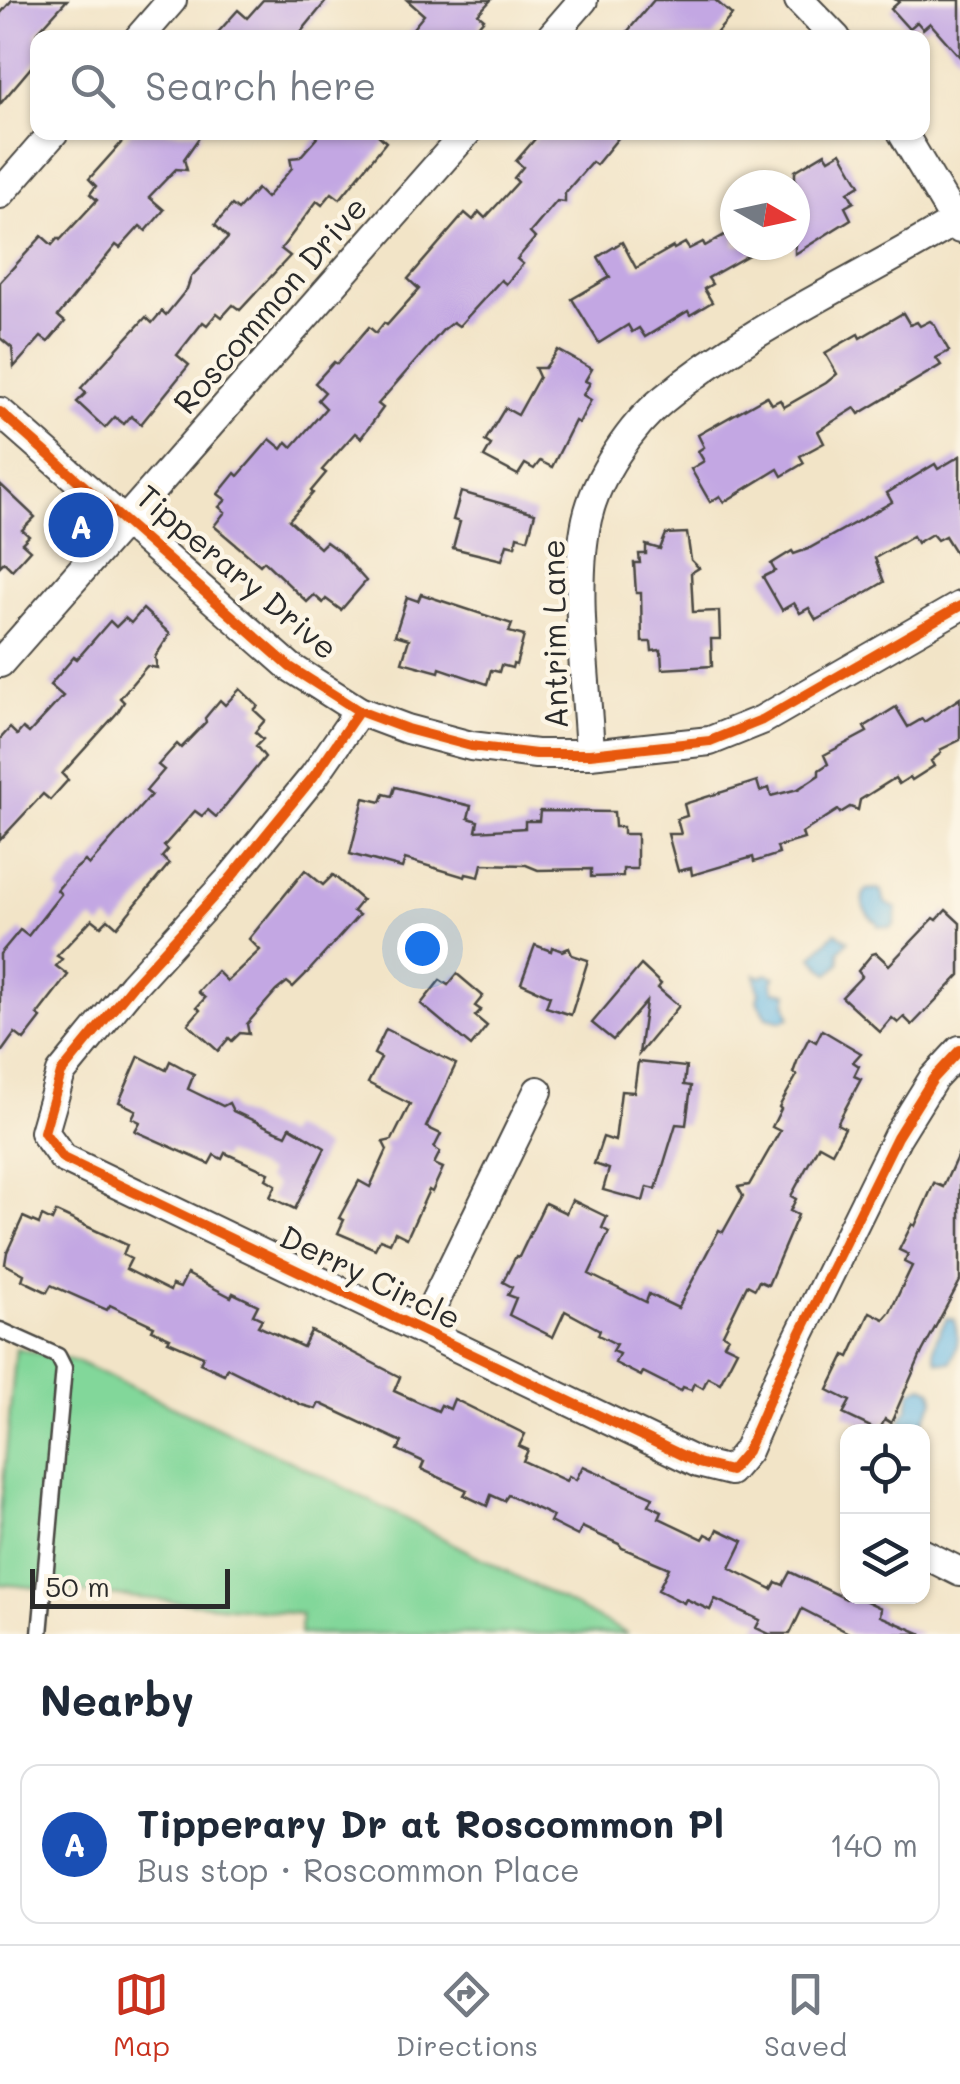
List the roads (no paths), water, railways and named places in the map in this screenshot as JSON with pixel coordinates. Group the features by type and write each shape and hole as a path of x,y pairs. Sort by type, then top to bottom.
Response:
{"street":[{"path":"145,30 172,0"},
{"path":"557,30 583,0"},
{"path":"798,0 828,30"},
{"path":"0,194 47,140"},
{"name":"Roscommon Drive","path":"0,663 460,140"},
{"path":"907,140 958,225"},
{"name":"Antrim Lane","path":"590,754 582,589 587,518 615,454 661,400 728,352 958,225"},
{"name":"Tipperary Drive","path":"0,412 290,666 360,711 407,729 471,746 536,754 590,754 710,741 762,720 960,606"},
{"name":"Derry Circle","path":"360,711 314,776 133,985 62,1074 44,1132 63,1158 698,1463 730,1471 748,1452 778,1377 898,1137 933,1079 960,1050"},
{"path":"422,1328 538,1091"},
{"path":"930,1557 960,1572"}],"lane":[{"path":"0,1330 58,1356 64,1368 40,1634"}],"water":[{"path":"866,890 882,891 885,903 897,909 895,924 890,928 878,926 864,908"},
{"path":"836,932 848,941 839,951 840,963 829,974 812,957"},
{"path":"755,974 775,977 774,991 788,993 790,1017 782,1021 767,1017 757,1000"},
{"path":"947,1318 954,1319 957,1344 951,1362 938,1362 935,1345"},
{"path":"923,1386 932,1390 934,1400 922,1424 903,1424 900,1419 908,1409 911,1392"}],"place":[{"name":"Tipperary Dr at Roscommon Pl","path":"81,525"}]}
